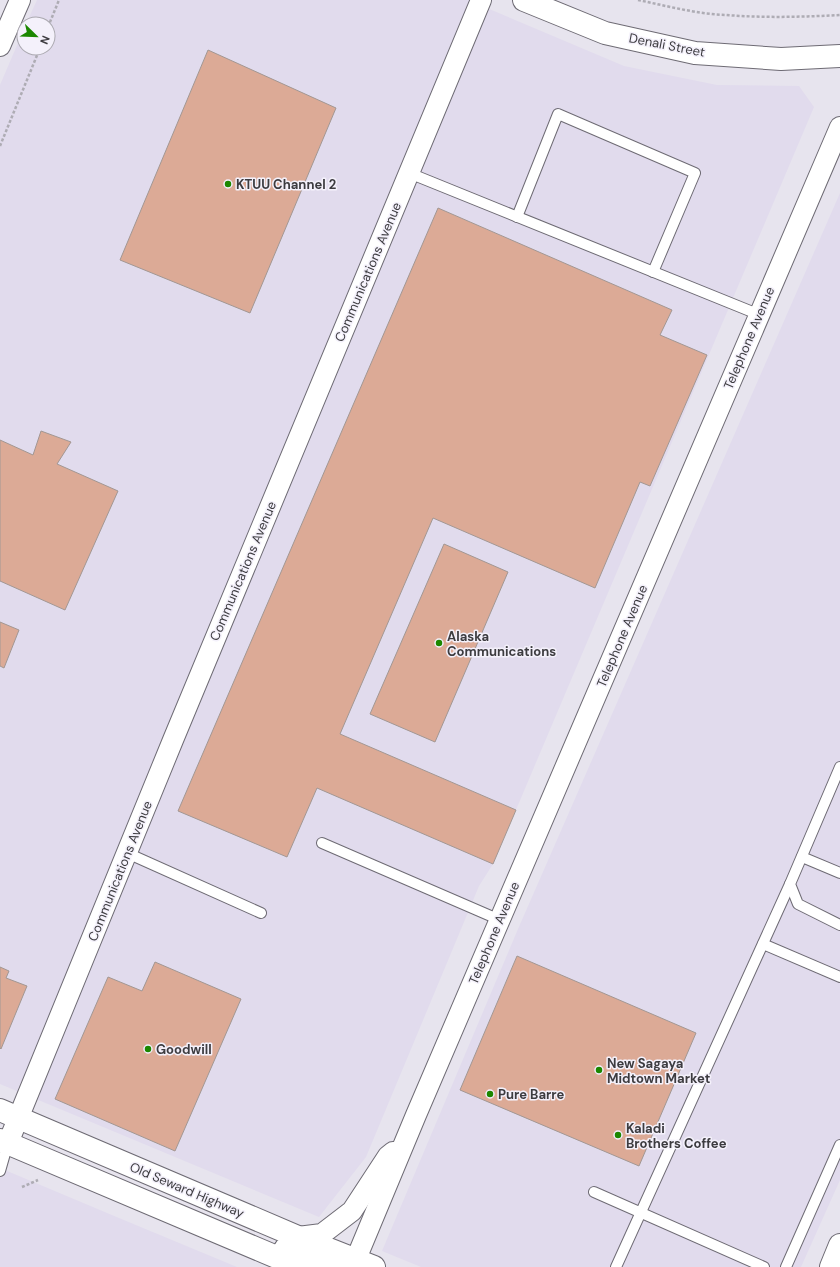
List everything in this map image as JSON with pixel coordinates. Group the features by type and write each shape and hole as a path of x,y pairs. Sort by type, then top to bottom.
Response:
{"main road":[{"name":"Denali Street","path":"524,0 605,33 694,53 781,59 840,56"},
{"name":"Old Seward Highway","path":"9,1114 298,1237 365,1263"},
{"name":"Old Seward Highway","path":"4,1142 300,1267"},
{"path":"216,1232 272,1244 323,1265 365,1263"},
{"path":"831,1267 840,1245"}],"street":[{"path":"0,46 20,0"},
{"name":"Communications Avenue","path":"4,1142 9,1114 127,853 481,0"},
{"name":"Telephone Avenue","path":"365,1263 403,1145 838,136"},
{"name":"Telephone Avenue","path":"298,1237 322,1234 352,1211 388,1156 403,1145"}],"lane":[{"path":"517,217 558,114 696,173 653,272"},
{"path":"409,173 760,315"},
{"path":"616,1267 790,884 840,767"},
{"path":"322,843 500,920"},
{"path":"127,853 261,913"},
{"path":"802,857 840,873"},
{"path":"790,884 798,904 840,925"},
{"path":"763,944 840,977"},
{"path":"0,1171 4,1142"},
{"path":"786,1267 840,1144"},
{"path":"594,1192 764,1267"}],"path":[{"path":"52,16 59,0"},
{"path":"638,0 681,10 726,16 840,15"},
{"path":"0,146 37,56"}],"shaded area":[{"path":"37,0 468,0 624,66 717,85 799,86 814,107 493,864 479,886 366,1157 319,1217 0,1084 0,85 16,48 16,56 56,56 56,16 30,16"},
{"path":"840,193 840,1180 801,1267 421,1267 382,1251 518,929"},
{"path":"0,1168 119,1218 237,1267 0,1267"}],"building":[{"name":"KTUU Channel 2","path":"208,50 336,108 250,313 120,260"},
{"path":"438,208 672,310 660,335 707,355 650,486 640,482 595,588 433,518 340,734 516,810 493,864 317,788 287,857 178,811"},
{"path":"41,431 71,442 57,464 118,491 65,610 0,581 0,440 33,455"},
{"name":"Alaska Communications","path":"444,544 508,572 435,742 370,714"},
{"path":"0,622 19,630 4,668 0,666"},
{"path":"517,956 696,1033 639,1166 460,1090"},
{"name":"Goodwill","path":"155,962 241,999 175,1151 55,1099 108,977 142,991"},
{"path":"0,967 9,971 6,978 27,986 1,1049 0,1048"}],"place":[{"name":"KTUU Channel 2","path":"228,184"},
{"name":"Alaska Communications","path":"439,643"},
{"name":"Goodwill","path":"148,1049"},
{"name":"New Sagaya Midtown Market","path":"599,1070"},
{"name":"Pure Barre","path":"490,1094"},
{"name":"Kaladi Brothers Coffee","path":"618,1135"}]}
